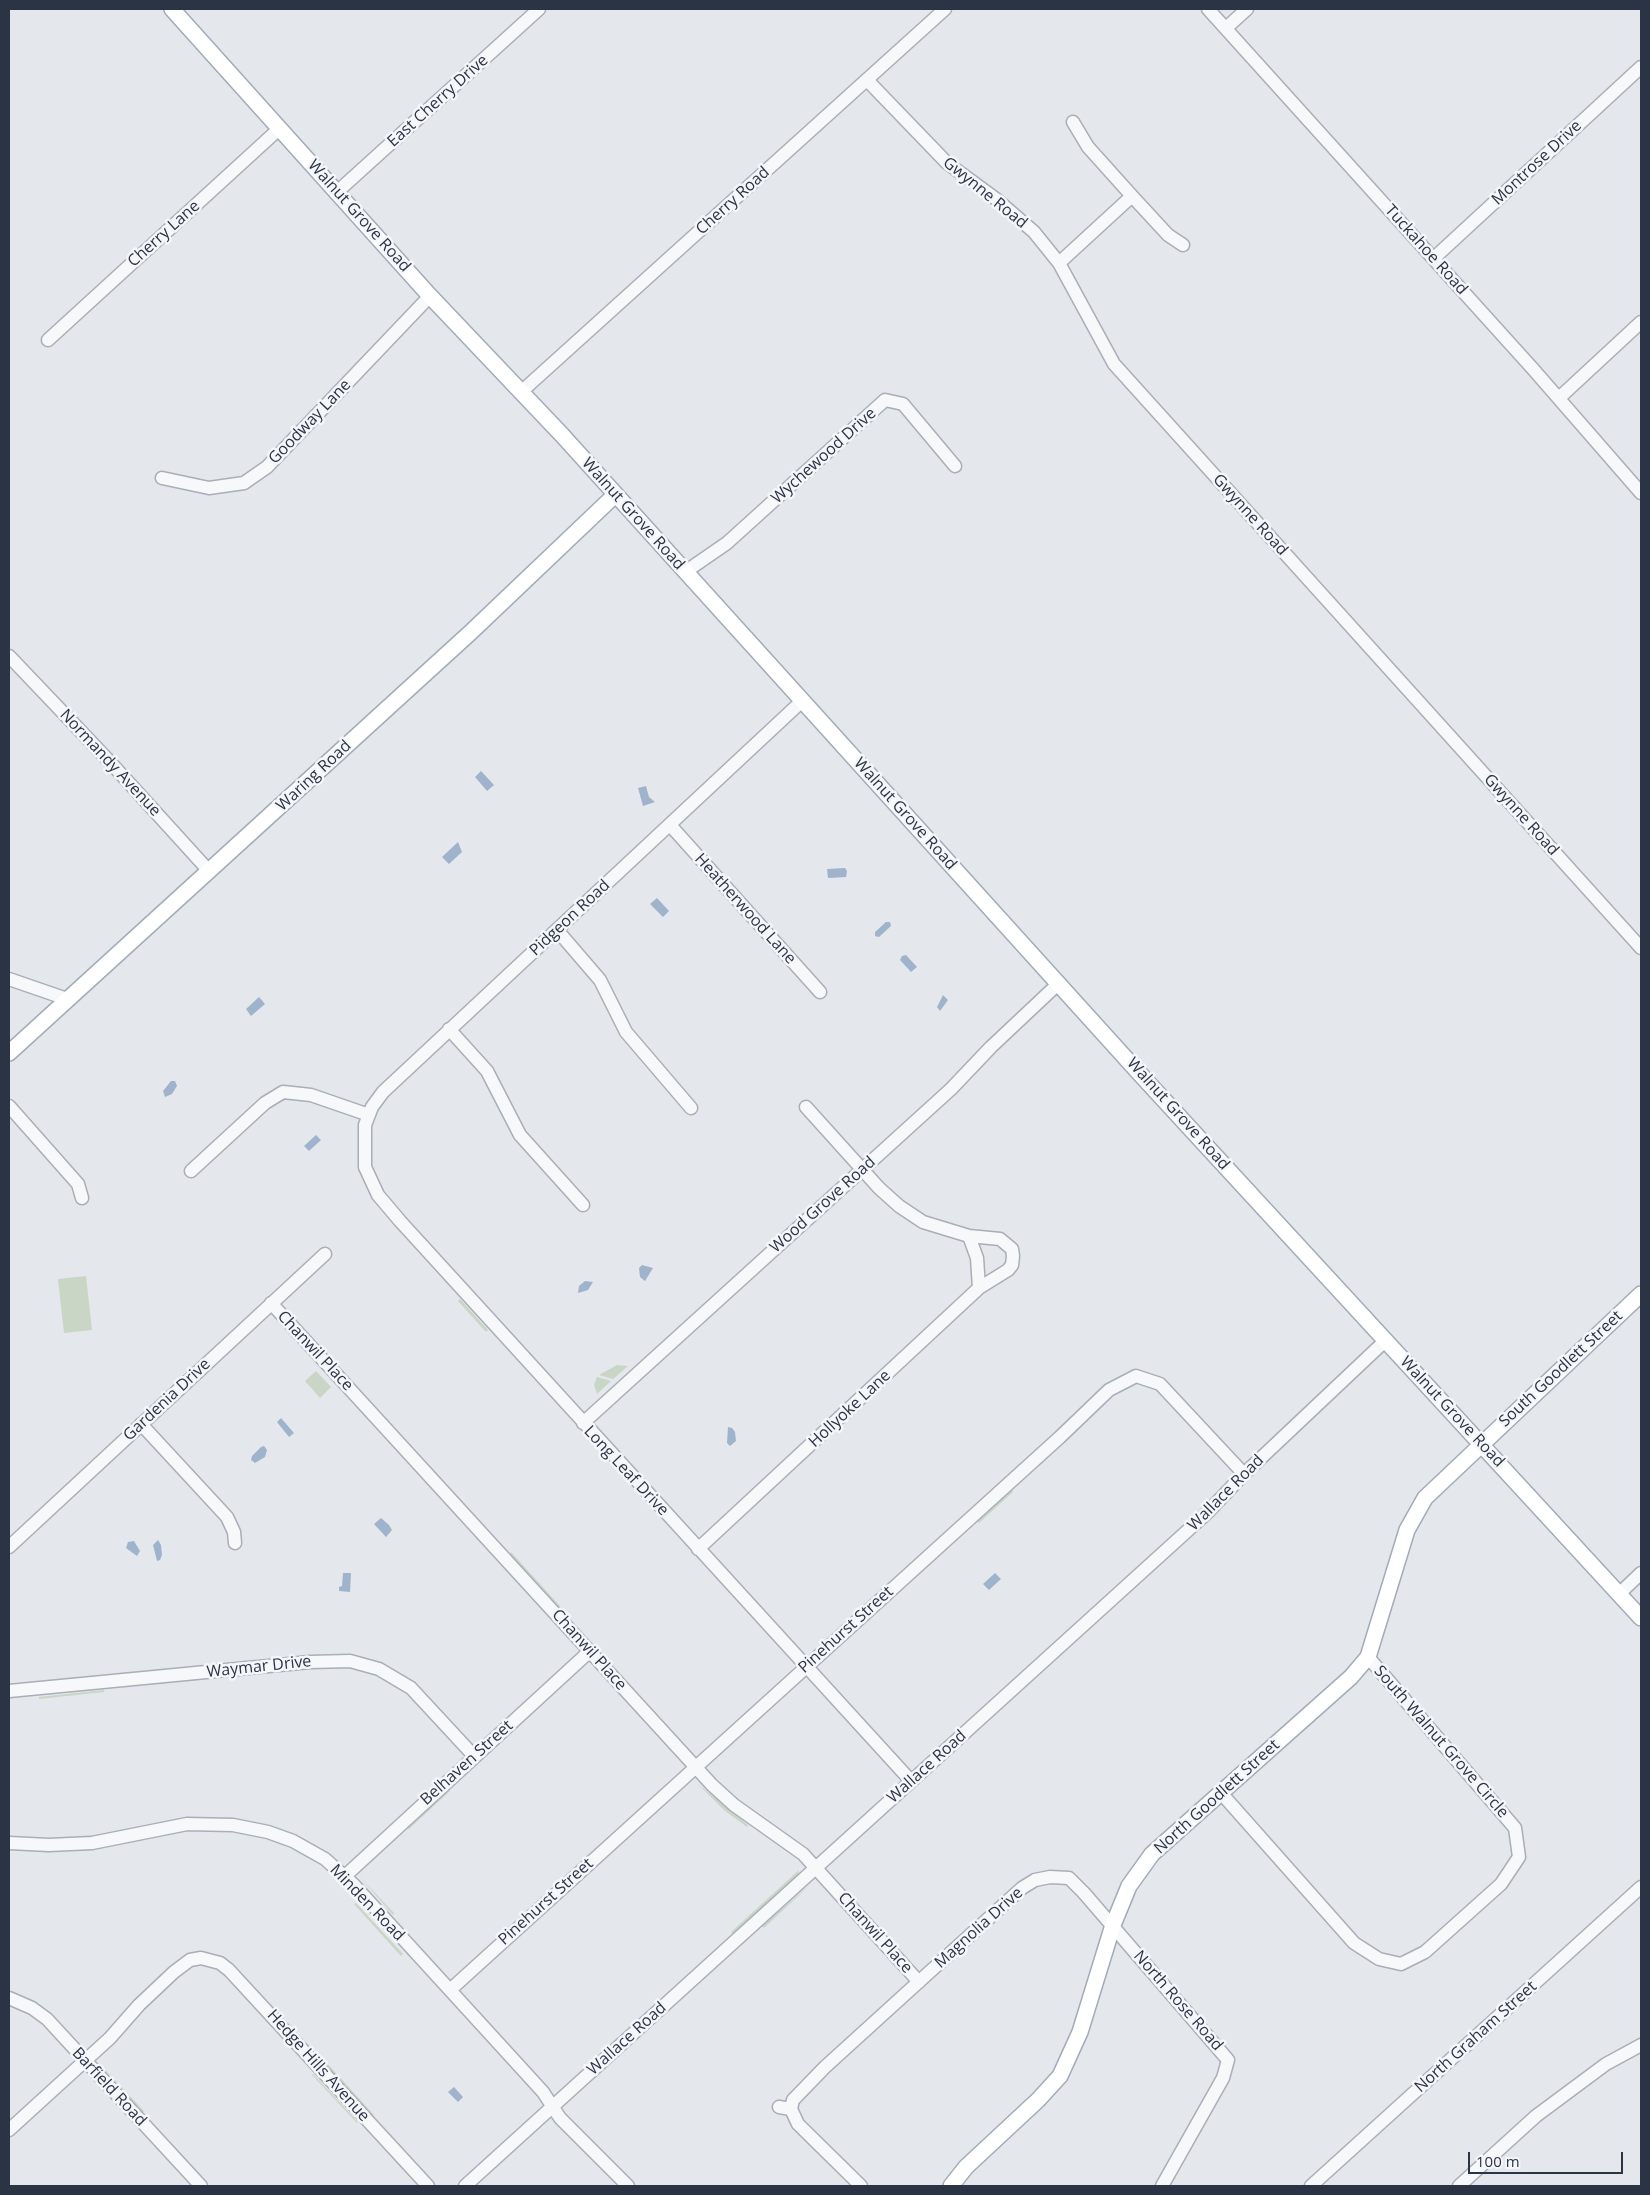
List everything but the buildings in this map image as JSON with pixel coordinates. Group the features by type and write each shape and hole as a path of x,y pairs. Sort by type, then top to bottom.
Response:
{"main road":[{"name":"Walnut Grove Road","path":"172,9 430,296 521,392 1385,1341 1620,1593 1641,1618"},
{"name":"Waring Road","path":"9,1053 471,632 615,495"},
{"name":"South Goodlett Street","path":"1482,1444 1641,1294"},
{"name":"North Goodlett Street","path":"951,2186 966,2167 1038,2100 1060,2076 1080,2032 1113,1926 1129,1886 1152,1854 1222,1794 1351,1677 1368,1657 1407,1530 1425,1498 1482,1444"}],"street":[{"name":"East Cherry Drive","path":"337,192 539,9"},
{"name":"Cherry Road","path":"521,392 946,9"},
{"name":"Tuckahoe Road","path":"1208,9 1434,258 1641,492"},
{"path":"1226,28 1247,9"},
{"name":"Montrose Drive","path":"1434,258 1641,67"},
{"name":"Gwynne Road","path":"866,80 947,163 996,199 1034,232 1059,263 1114,364 1641,948"},
{"path":"1073,122 1088,147 1132,196 1168,235 1184,244"},
{"name":"Cherry Lane","path":"48,340 280,128"},
{"path":"1059,263 1132,196"},
{"name":"Goodway Lane","path":"162,478 209,488 244,483 267,467 430,296"},
{"path":"1559,398 1641,322"},
{"name":"Wychewood Drive","path":"685,572 728,543 885,400 903,404 955,466"},
{"name":"Normandy Avenue","path":"9,656 110,762 209,871"},
{"name":"Pidgeon Road","path":"364,1148 364,1134 368,1115 383,1092 802,701"},
{"name":"Heatherwood Lane","path":"670,825 820,992"},
{"path":"558,930 600,980 626,1032 691,1108"},
{"path":"9,979 67,999"},
{"name":"Wood Grove Road","path":"583,1424 951,1089 991,1047 1059,983"},
{"path":"449,1029 487,1071 520,1135 583,1205"},
{"path":"191,1172 265,1102 283,1092 303,1093 368,1115"},
{"path":"9,1106 78,1184 82,1198"},
{"path":"806,1107 888,1197 910,1214 936,1227 969,1236 977,1258 979,1288"},
{"name":"Long Leaf Drive","path":"364,1148 364,1167 368,1177 387,1206 583,1424 911,1782"},
{"name":"Hollyoke Lane","path":"698,1549 979,1288 1008,1270 1012,1265 1012,1249 1000,1239 969,1236"},
{"name":"Gardenia Drive","path":"9,1547 325,1254"},
{"name":"Chanwil Place","path":"271,1303 722,1795 793,1845 919,1982"},
{"name":"Wallace Road","path":"464,2186 1207,1513 1244,1474 1385,1341"},
{"name":"Pinehurst Street","path":"450,1990 1060,1437 1109,1390 1136,1376 1160,1384 1244,1474"},
{"path":"141,1424 227,1517 234,1532 235,1544"},
{"path":"1620,1593 1641,1573"},
{"name":"Belhaven Street","path":"345,1876 474,1756 590,1652"},
{"name":"South Walnut Grove Circle","path":"1222,1794 1354,1943 1379,1959 1401,1964 1425,1952 1501,1884 1519,1857 1515,1828 1368,1657"},
{"name":"Waymar Drive","path":"9,1691 310,1662 350,1661 379,1669 411,1688 474,1756"},
{"name":"Minden Road","path":"9,1843 49,1845 92,1843 188,1824 233,1824 268,1832 293,1841 324,1860 345,1876 543,2092 552,2107 628,2186"},
{"name":"Magnolia Drive","path":"861,2186 798,2124 785,2108 798,2092 1022,1888 1035,1880 1050,1877 1069,1878 1113,1926"},
{"name":"North Graham Street","path":"1311,2186 1641,1888"},
{"name":"North Rose Road","path":"1113,1926 1228,2060 1223,2078 1162,2186"},
{"name":"Hedge Hills Avenue","path":"85,2061 116,2033 139,2004 181,1965 201,1958 220,1963 229,1970 428,2186"},
{"name":"Barfield Road","path":"9,1998 40,2014 201,2186"},
{"path":"1459,2186 1536,2116 1606,2064 1641,2045"},
{"path":"9,2130 85,2061"}],"green space":[{"path":"86,1276 92,1330 64,1333 58,1279"},
{"path":"460,1299 488,1330 486,1332 458,1301"},
{"path":"617,1365 628,1366 613,1379 599,1375"},
{"path":"316,1371 331,1387 320,1398 305,1381"},
{"path":"597,1377 611,1381 597,1394 594,1385"},
{"path":"1012,1490 1013,1492 979,1523 977,1522"},
{"path":"511,1552 560,1606 559,1607 510,1554"},
{"path":"104,1690 104,1692 39,1699 39,1697"},
{"path":"697,1783 748,1825 747,1827 724,1810"},
{"path":"449,1790 450,1791 408,1828"},
{"path":"799,1870 798,1875 733,1934 731,1932"},
{"path":"360,1877 394,1913 393,1915"},
{"path":"813,1882 764,1928 762,1926"},
{"path":"356,1903 403,1954 401,1956 354,1904"},
{"path":"325,2061 374,2115 373,2116 323,2063"},
{"path":"101,2065 144,2111 143,2113"},
{"path":"312,2075 358,2122 357,2123"}],"water":[{"path":"481,771 494,785 487,791 475,777"},
{"path":"646,786 649,797 655,802 643,806 638,788"},
{"path":"458,842 462,852 449,864 442,857"},
{"path":"845,868 847,871 846,877 828,878 827,869"},
{"path":"657,898 669,911 663,917 650,904"},
{"path":"886,922 890,922 891,926 879,937 875,936 875,932"},
{"path":"906,955 917,967 911,972 900,960 902,956"},
{"path":"943,995 948,1000 940,1011 937,1007"},
{"path":"259,997 265,1004 251,1016 246,1009"},
{"path":"171,1081 175,1081 177,1086 172,1094 165,1097 163,1091"},
{"path":"316,1135 321,1140 309,1151 304,1146"},
{"path":"642,1265 653,1268 645,1281 640,1277 639,1268"},
{"path":"585,1281 593,1282 588,1290 578,1293 579,1286"},
{"path":"281,1418 294,1433 289,1437 277,1422"},
{"path":"728,1427 732,1428 735,1432 736,1441 730,1446 727,1443"},
{"path":"264,1446 267,1450 265,1457 255,1463 251,1460 252,1456"},
{"path":"381,1518 392,1530 386,1537 374,1524"},
{"path":"158,1540 161,1545 162,1555 160,1560 157,1561 153,1545"},
{"path":"134,1541 140,1551 137,1556 126,1548 128,1542"},
{"path":"343,1573 351,1573 350,1592 339,1591 339,1587 342,1586"},
{"path":"995,1573 1001,1579 989,1590 983,1584"},
{"path":"454,2087 463,2097 458,2102 448,2092"}]}
